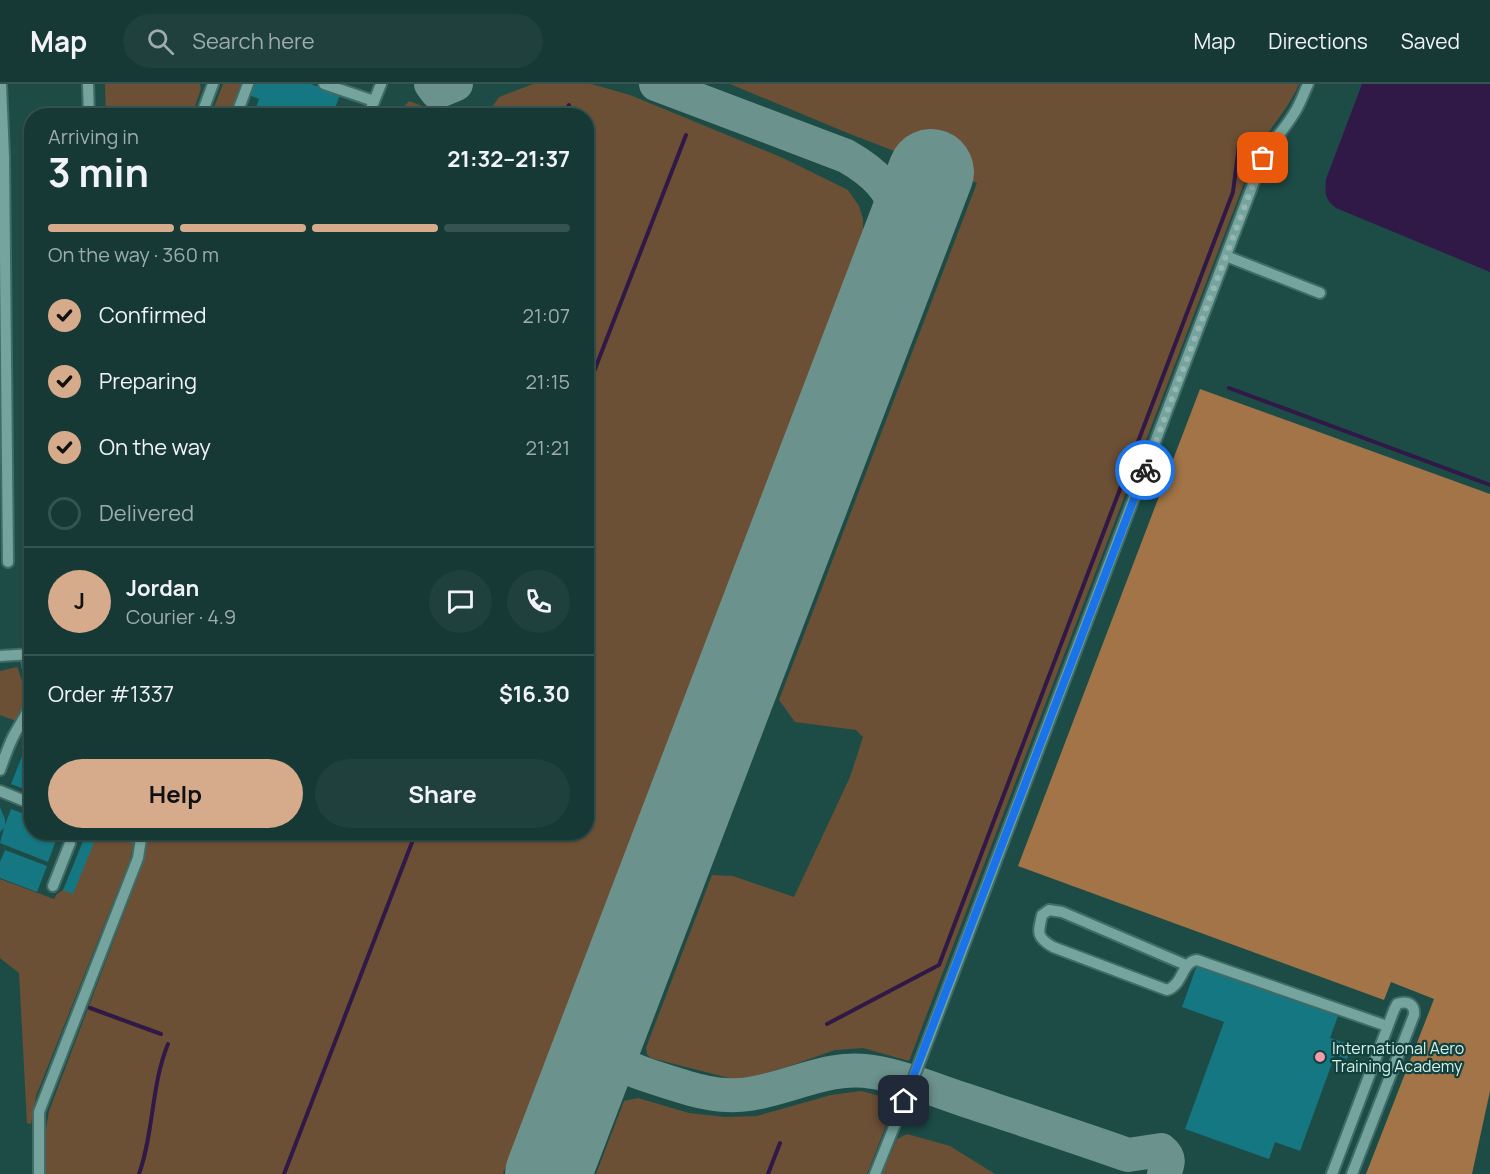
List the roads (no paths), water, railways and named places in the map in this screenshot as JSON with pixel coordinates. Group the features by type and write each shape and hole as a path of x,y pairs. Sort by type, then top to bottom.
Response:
{"street":[{"path":"1,84 4,158 8,562"},
{"path":"88,84 89,108"},
{"path":"204,108 213,84"},
{"path":"239,108 248,84"},
{"path":"324,84 374,101"},
{"path":"875,1174 1263,158 1292,117 1308,84"},
{"path":"371,108 379,85"},
{"path":"1226,256 1320,293"},
{"path":"3,658 24,655"},
{"path":"0,770 13,738 24,722"},
{"path":"0,790 24,800"},
{"path":"52,886 70,840"},
{"path":"39,1174 39,1112 138,858 141,840"},
{"path":"1186,965 1062,912 1049,910 1041,915 1038,932 1047,944 1167,990 1180,981 1186,965 1191,961 1204,962 1388,1026"},
{"path":"1332,1174 1397,1004 1404,1001 1414,1009 1414,1015 1352,1174"}],"waterway":[{"path":"594,371 686,135"},
{"path":"827,1024 939,965 1233,192 1239,145 1251,150"},
{"path":"1229,388 1490,485"},
{"path":"284,1174 413,840"},
{"path":"90,1008 161,1034"},
{"path":"139,1174 144,1158 158,1076 168,1044"},
{"path":"768,1174 780,1143"}],"place":[{"name":"International Aero Training Academy","path":"1320,1057"}]}
